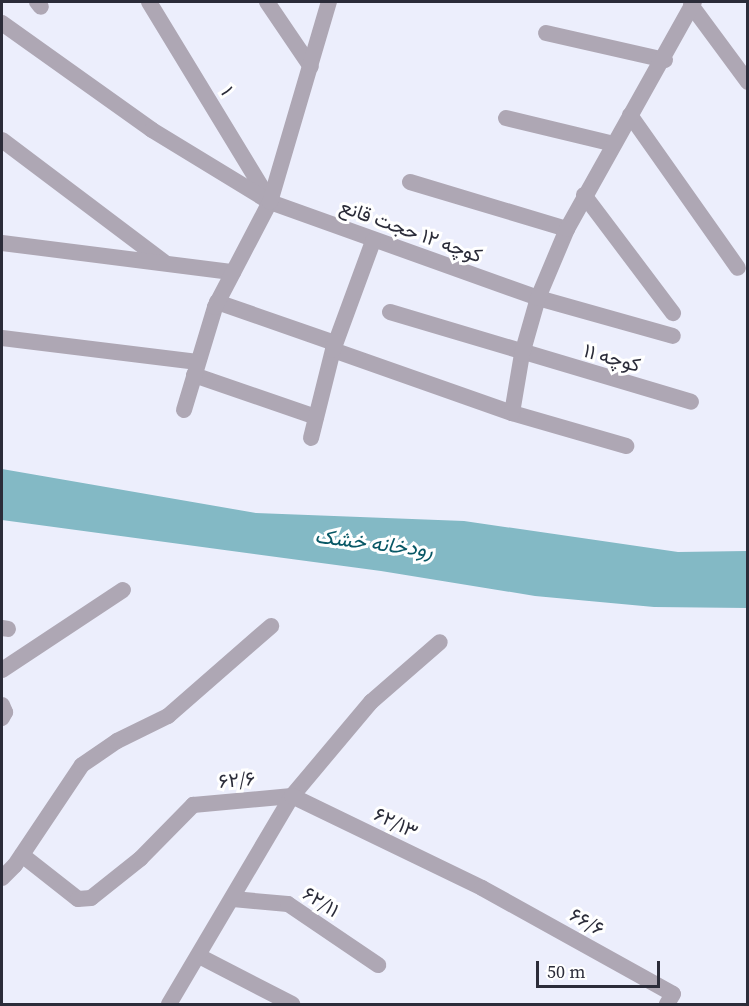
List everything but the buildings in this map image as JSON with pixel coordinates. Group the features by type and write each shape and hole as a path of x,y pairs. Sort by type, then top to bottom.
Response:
{"street":[{"name":"۱","path":"149,2 270,202"},
{"path":"267,2 311,67"},
{"path":"184,410 217,302 270,202 328,2"},
{"path":"512,413 522,354 538,298 567,229 584,195 664,60 693,3 747,82"},
{"name":"کوچه ۱۲ حجت قانع","path":"2,23 152,130 270,202 538,298 673,336"},
{"path":"546,33 664,60"},
{"path":"630,115 738,268"},
{"path":"506,118 614,144"},
{"path":"2,140 167,264"},
{"path":"410,182 567,229"},
{"path":"584,195 673,313"},
{"path":"311,438 334,347 374,241"},
{"path":"2,243 233,272"},
{"path":"217,302 512,413 626,446"},
{"name":"کوچه ۱۱","path":"390,312 522,354 691,402"},
{"path":"2,338 196,368 316,417"},
{"path":"2,670 123,590"},
{"path":"2,878 22,855 82,765 117,741 168,716 271,626"},
{"path":"168,1005 233,899 292,796 371,702 440,642"},
{"path":"2,705 5,712 2,718"},
{"name":"۶۲/۶","path":"22,855 78,899 91,898 140,859 193,805 292,796"},
{"name":"۶۲/۱۳","path":"292,796 482,888"},
{"name":"۶۶/۶","path":"482,888 670,999"},
{"name":"۶۲/۱۱","path":"233,899 288,904 378,965"},
{"path":"199,956 292,1005"}],"water":[{"name":"رودخانه خشک","path":"2,469 256,513 464,521 678,552 747,551 747,608 654,607 535,596 381,571 2,520"}]}
